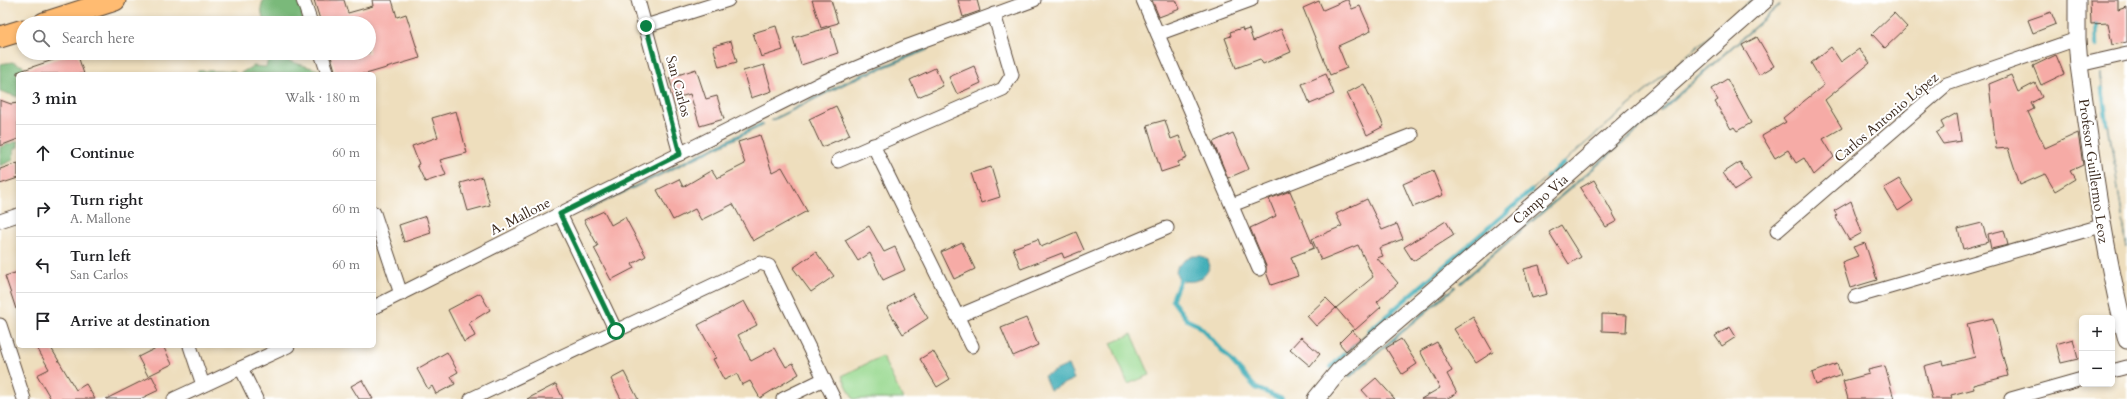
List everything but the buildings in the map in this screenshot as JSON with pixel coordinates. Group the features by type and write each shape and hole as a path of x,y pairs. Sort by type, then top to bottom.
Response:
{"main road":[{"path":"65,16 114,0"},
{"path":"0,38 16,32"}],"street":[{"path":"303,0 309,16"},
{"name":"San Carlos","path":"638,0 680,154"},
{"path":"646,26 728,0"},
{"path":"1143,0 1259,269"},
{"path":"1158,34 1251,0"},
{"name":"Campo Via","path":"1316,399 1339,371 1562,180 1765,0"},
{"name":"Profesor Guillermo Leoz","path":"2077,0 2079,65 2101,226 2127,340"},
{"name":"A. Mallone","path":"376,306 825,81 908,46 1026,1"},
{"path":"838,161 1003,89 1012,75 994,14"},
{"name":"Carlos Antonio López","path":"1777,231 1947,84 2077,39"},
{"path":"2079,65 2127,54"},
{"path":"323,60 327,72"},
{"path":"1232,205 1412,135"},
{"path":"873,145 972,346"},
{"path":"560,214 616,331"},
{"path":"0,221 16,216"},
{"path":"376,219 401,294"},
{"path":"1855,297 2101,226"},
{"path":"958,316 1167,228"},
{"path":"471,399 760,263 765,263 769,266 834,399"},
{"path":"0,325 24,399"},
{"path":"191,348 203,385"},
{"path":"174,399 284,348"},
{"path":"2115,370 2127,367"},
{"path":"241,368 256,399"},
{"path":"782,399 824,379"},
{"path":"2011,399 2079,380"}],"green space":[{"path":"263,0 306,0 302,16 262,16 261,9"},
{"path":"268,60 286,60 322,72 242,72 253,66 266,67"},
{"path":"12,62 23,66 26,72 16,72 16,96 0,91 0,64"},
{"path":"233,71 234,72 198,72"},
{"path":"16,142 13,160 0,166 0,147"},
{"path":"1132,334 1150,375 1128,384 1111,343"},
{"path":"882,356 903,399 853,399 842,376"}],"water":[{"path":"1751,0 1752,0 1558,167"},
{"path":"1780,4 1660,112 1659,111"},
{"path":"928,48 928,50 853,80 772,121 771,120 853,78"},
{"path":"2100,73 2101,73 2127,248"},
{"path":"1655,114 1656,115 1460,284 1459,283"},
{"path":"762,123 764,125 582,213 582,212"},
{"path":"1551,173 1339,359 1338,358"},
{"path":"1193,256 1202,256 1208,260 1210,266 1208,271 1198,280 1180,280 1176,272 1177,268 1185,260"},
{"path":"1455,286 1456,287 1349,378 1348,376"},
{"path":"1068,365 1074,379 1050,390 1044,376"}],"waterway":[{"path":"2096,18 2097,46"},
{"path":"2102,89 2107,123"},
{"path":"1547,177 1563,164"},
{"path":"1369,331 1531,191"},
{"path":"1180,280 1172,300 1187,320 1198,325 1256,388 1282,399"},
{"path":"1331,367 1343,355"}],"route":[{"path":"616,331 560,214 680,154 646,26"}]}
